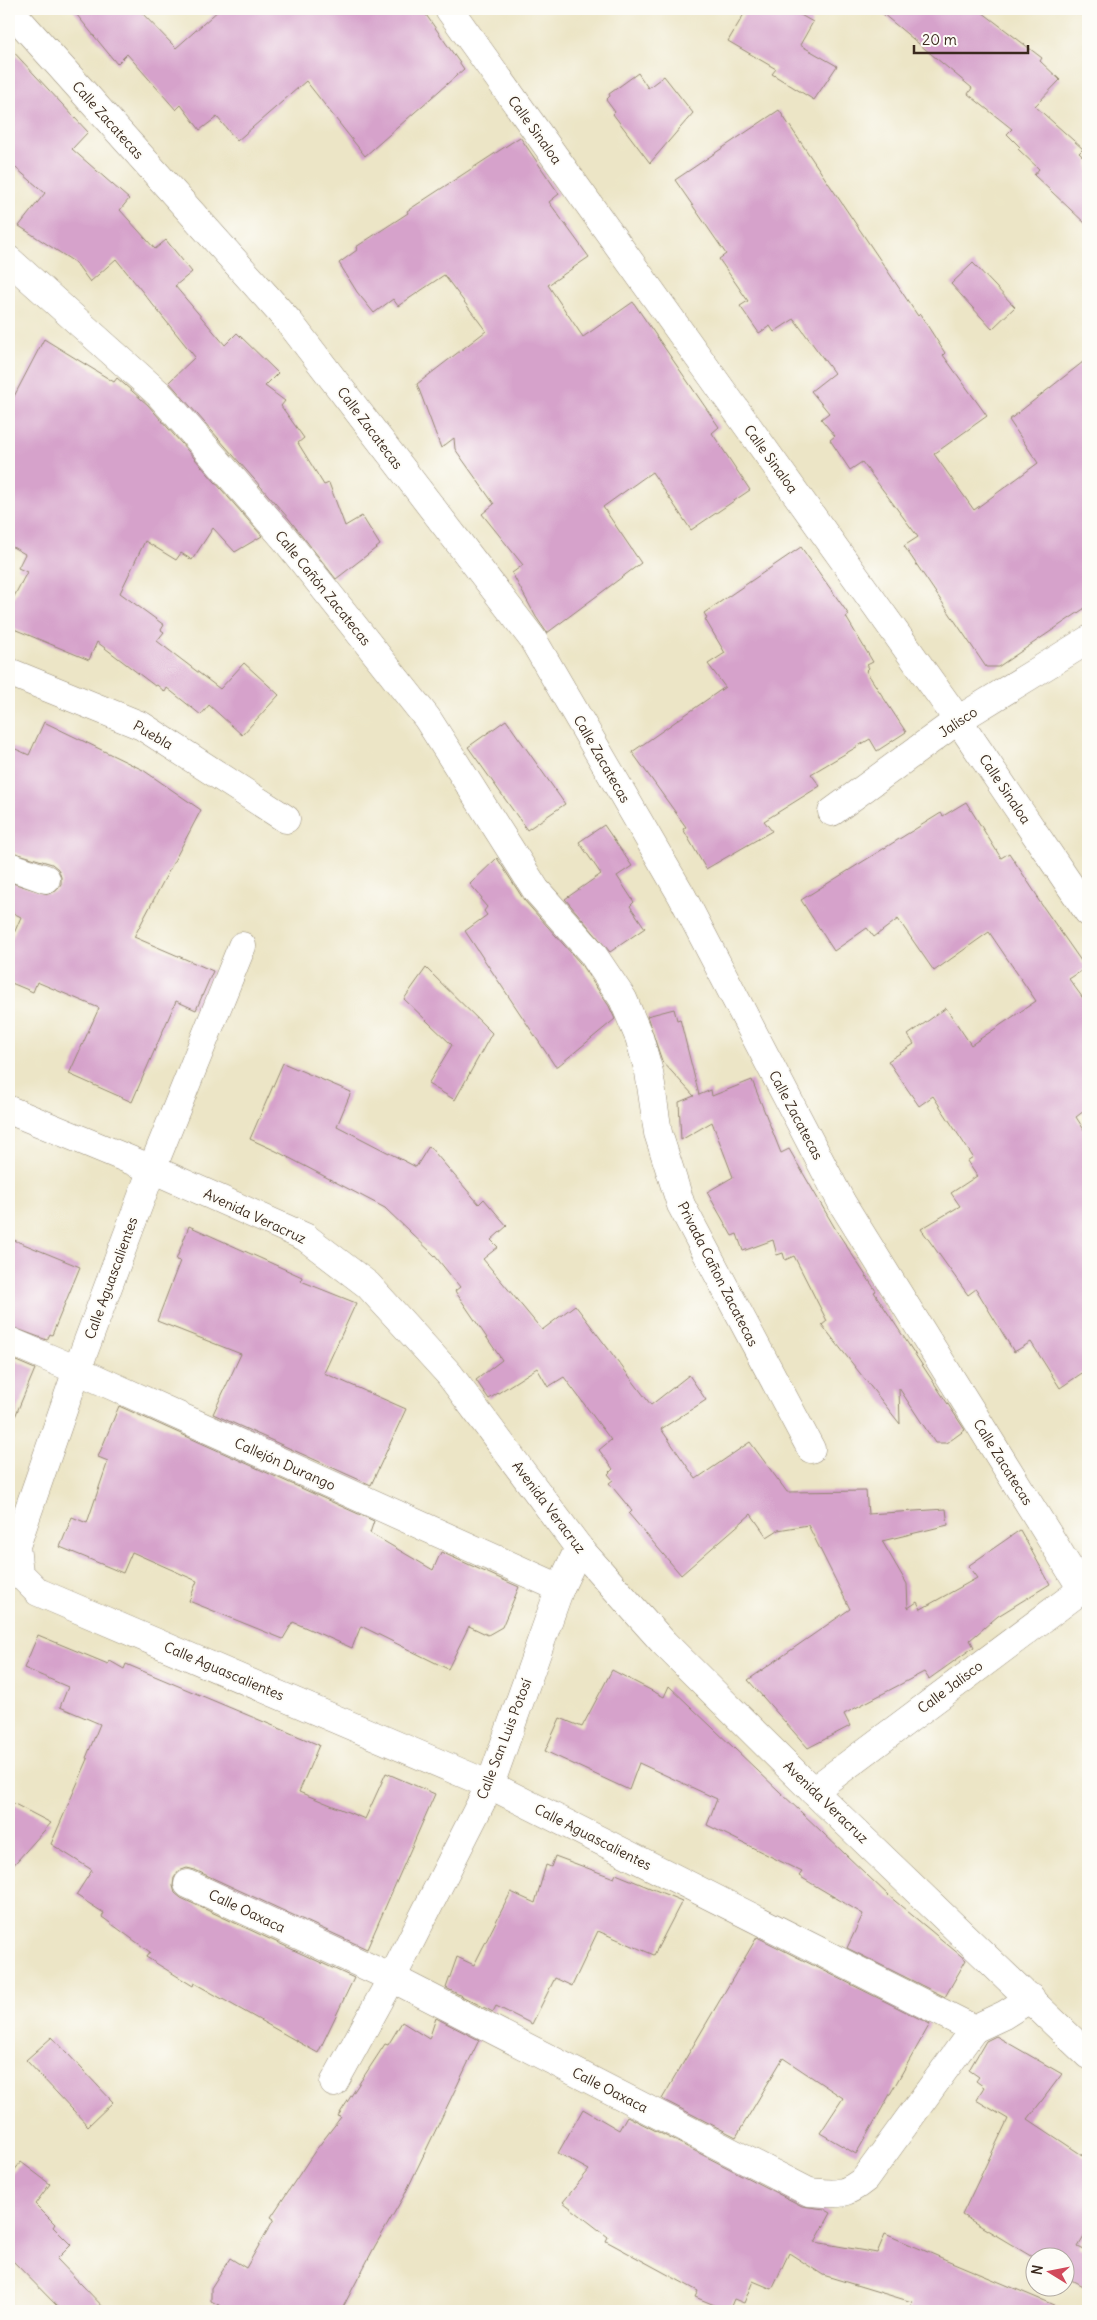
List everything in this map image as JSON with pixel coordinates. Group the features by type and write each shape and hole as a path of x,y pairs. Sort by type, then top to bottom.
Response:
{"street":[{"name":"Calle Zacatecas","path":"9,9 290,323 532,638 682,896 842,1203 1085,1587"},
{"name":"Calle Sinaloa","path":"449,9 958,720 1088,912"},
{"name":"Calle Cañón Zacatecas","path":"9,260 159,394 284,539 427,718 536,890 592,953"},
{"name":"Jalisco","path":"832,812 958,720 1088,640"},
{"name":"Puebla","path":"9,672 142,726 286,819"},
{"path":"9,866 46,879"},
{"name":"Calle Aguascalientes","path":"242,946 152,1169 77,1370 16,1546 19,1573 38,1592 490,1784 974,2029"},
{"name":"Privada Cañon Zacatecas","path":"592,953 623,999 639,1037 649,1072 658,1133 681,1204 811,1449"},
{"name":"Avenida Veracruz","path":"9,1110 152,1169 305,1237 368,1285 449,1374 579,1548 664,1643 813,1791 1031,1998 1088,2055"},
{"name":"Callejón Durango","path":"9,1342 77,1370 560,1588"},
{"name":"Calle San Luis Potosí","path":"334,2083 392,1978 490,1784 560,1588 579,1548"},
{"name":"Calle Jalisco","path":"813,1791 1085,1587"},
{"name":"Calle Oaxaca","path":"188,1884 392,1978 809,2192 834,2194 850,2191 865,2179 974,2029"},
{"path":"974,2029 1004,2015 1031,1998"}],"building":[{"path":"72,9 138,9 176,48 220,9 422,9 464,69 365,156 306,81 237,141 217,117 200,130 181,105 176,110 127,54 117,64"},
{"path":"747,9 790,9 813,22 800,45 837,66 814,100 772,74 776,69 728,41"},
{"path":"877,9 978,9 1042,58 1040,61 1060,80 1035,106 1083,149 1079,153 1088,161 1088,226 1034,175 1039,169 1018,149 1020,147 1007,134 1012,129 968,94 972,88"},
{"path":"9,47 88,132 72,149 129,199 120,210 155,249 166,240 192,272 175,286 225,345 237,333 278,373 265,386 285,401 281,406 304,438 298,443 324,485 329,483 345,526 362,516 380,545 336,579 289,519 169,382 195,357 116,259 90,282 76,263 19,226 45,193 9,162"},
{"path":"638,73 648,88 664,76 693,113 650,163 613,114 615,112 606,100 610,96 609,94"},
{"path":"779,110 918,316 920,314 945,353 943,355 987,416 934,454 974,510 1038,463 1009,420 1088,358 1088,606 998,667 986,667 904,546 918,537 862,462 850,470 830,440 835,436 821,419 829,413 811,391 834,373 794,319 774,332 770,326 759,333 740,306 748,301 719,259 726,254 675,180"},
{"path":"520,137 559,194 549,202 589,257 548,285 583,337 633,302 719,427 712,433 750,490 691,530 652,472 603,507 641,563 547,633 512,573 523,565 482,514 494,504 455,449 454,438 441,448 417,384 486,331 444,275 398,306 393,299 374,313 357,292 339,263 357,250 356,247 408,213 407,211"},
{"path":"973,263 1015,307 992,329 951,284"},
{"path":"44,339 114,382 117,378 148,405 262,536 235,552 213,528 192,560 181,553 176,560 145,541 120,593 164,625 161,630 164,632 157,641 220,689 244,663 279,695 242,735 209,705 201,715 167,688 165,692 157,685 155,686 97,642 89,660 9,627 9,606 27,572 18,568 25,554 9,545 9,406"},
{"path":"801,547 849,615 846,617 873,662 867,665 869,668 866,671 906,732 877,751 870,739 811,774 820,786 764,821 772,831 706,869 683,829 686,827 632,752 725,687 708,664 725,653 705,619 707,618 704,613"},
{"path":"506,720 565,804 527,830 468,747"},
{"path":"44,722 143,770 201,810 134,937 213,971 196,1010 176,1001 132,1102 69,1074 99,1008 37,982 33,992 9,982 9,945 21,917 9,911 9,882 48,894 56,891 61,884 58,869 52,864 9,851 9,746 29,755"},
{"path":"966,802 1001,858 1009,853 1037,898 1086,968 1069,979 1088,1005 1088,1108 1076,1117 1088,1136 1088,1369 1060,1388 1031,1342 1014,1352 976,1289 968,1295 921,1229 960,1206 951,1193 977,1176 967,1161 973,1157 933,1096 919,1106 888,1061 914,1044 908,1035 946,1008 971,1045 1036,1001 989,932 934,971 898,919 874,937 867,928 834,951 801,900 941,813 943,816"},
{"path":"604,825 632,866 617,876 634,902 630,906 645,928 610,952 565,899 601,874 579,842"},
{"path":"497,858 524,900 580,963 609,1006 615,1019 558,1066 555,1066 465,931 487,915 484,911 487,907 470,884"},
{"path":"426,968 492,1033 455,1100 428,1084 452,1045 404,999"},
{"path":"674,1009 677,1020 680,1019 699,1095 711,1090 712,1096 752,1080 781,1153 789,1149 836,1230 876,1291 874,1292 965,1430 947,1443 935,1443 899,1388 900,1424 822,1325 827,1321 794,1256 785,1260 783,1253 777,1255 773,1240 743,1251 737,1234 732,1236 707,1192 733,1177 712,1122 681,1140 679,1102 694,1096 662,1061 647,1016"},
{"path":"283,1063 351,1092 337,1126 416,1167 429,1146 479,1204 484,1199 507,1226 491,1240 498,1247 483,1259 542,1330 575,1305 651,1405 689,1375 706,1400 661,1429 696,1479 750,1442 787,1492 866,1491 868,1514 946,1509 948,1525 882,1541 907,1584 908,1608 917,1602 921,1609 977,1578 968,1566 1020,1530 1050,1584 998,1616 970,1640 974,1647 929,1679 924,1672 844,1714 850,1726 808,1748 748,1680 850,1609 808,1525 778,1530 767,1537 751,1514 681,1575 629,1514 632,1511 609,1483 613,1480 608,1474 613,1469 599,1450 611,1440 564,1377 548,1387 537,1368 489,1399 476,1380 502,1360 455,1291 460,1287 435,1256 385,1208 250,1139"},
{"path":"189,1226 302,1277 301,1281 356,1303 324,1373 406,1409 371,1485 213,1414 241,1354 157,1321 180,1261 176,1260"},
{"path":"9,1238 80,1267 52,1335 50,1334 47,1340 9,1326"},
{"path":"9,1358 35,1369 9,1431"},
{"path":"119,1406 374,1521 370,1533 433,1570 441,1552 519,1587 502,1627 488,1635 469,1626 448,1669 361,1626 352,1648 293,1622 283,1639 189,1601 197,1581 132,1552 123,1573 60,1547 72,1517 87,1523 108,1461 98,1457"},
{"path":"38,1635 108,1664 110,1661 124,1669 126,1664 319,1745 299,1792 365,1819 386,1773 435,1794 367,1949 195,1870 187,1868 179,1871 174,1878 173,1886 175,1893 181,1898 354,1978 318,2053 194,1983 193,1986 146,1957 150,1952 102,1917 104,1913 76,1895 92,1870 51,1844 88,1759 86,1758 100,1724 60,1707 68,1687 24,1668"},
{"path":"612,1670 664,1697 669,1686 889,1896 966,1960 945,1997 847,1948 863,1914 799,1876 802,1872 707,1825 717,1799 639,1763 629,1790 545,1751 560,1718 582,1727"},
{"path":"9,1801 51,1823 9,1870"},
{"path":"555,1856 614,1878 616,1874 682,1901 654,1955 598,1931 572,1986 555,1978 532,2024 496,2006 493,2012 446,1988 457,1957 474,1965 511,1892 535,1903 546,1865 551,1867"},
{"path":"757,1937 930,2024 856,2154 820,2133 843,2098 783,2058 736,2137 662,2099"},
{"path":"436,2018 479,2040 404,2196 341,2311 230,2311 211,2301 211,2288 230,2258 246,2268 274,2219 271,2217 315,2151 341,2117 338,2116 385,2044 388,2045 402,2022 429,2039"},
{"path":"996,2036 1062,2074 1028,2119 1088,2159 1088,2230 1078,2247 1088,2252 1088,2289 1074,2281 1074,2248 1024,2248 1024,2252 962,2215 1008,2119 976,2100 984,2087 976,2081 979,2077 969,2070 986,2041"},
{"path":"52,2037 113,2102 88,2126 26,2060"},
{"path":"583,2109 619,2130 627,2116 802,2206 824,2209 831,2213 815,2242 877,2253 885,2234 1024,2292 1024,2298 1037,2298 1068,2311 909,2311 912,2302 823,2275 789,2253 772,2289 753,2281 744,2303 734,2299 729,2311 695,2297 698,2291 606,2241 608,2237 563,2202 589,2170 558,2153"},
{"path":"21,2162 50,2184 35,2204 55,2224 53,2227 71,2245 57,2259 107,2311 62,2311 9,2257 9,2177"}]}
